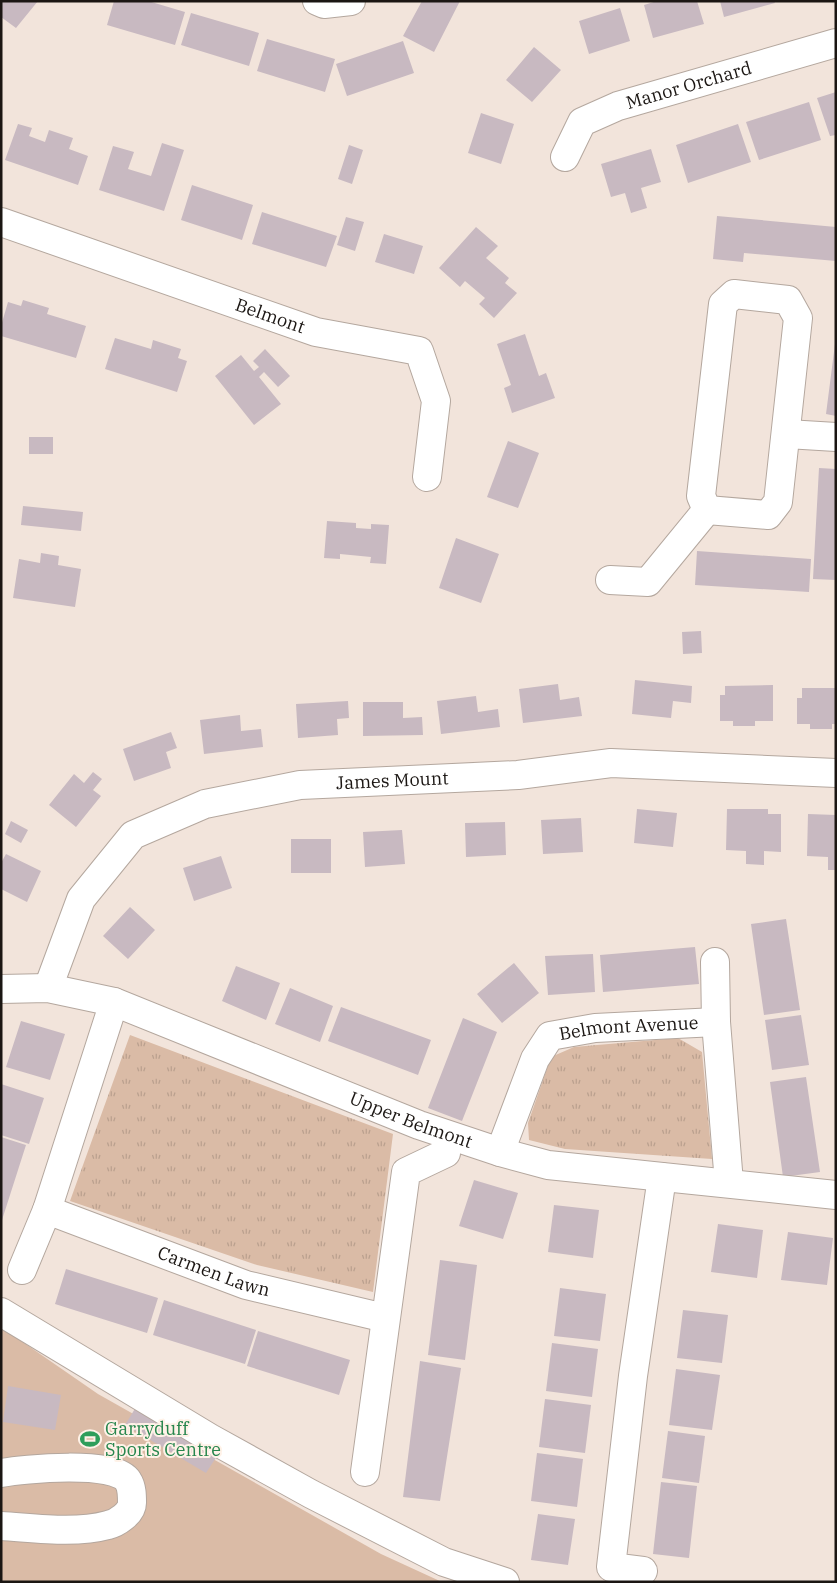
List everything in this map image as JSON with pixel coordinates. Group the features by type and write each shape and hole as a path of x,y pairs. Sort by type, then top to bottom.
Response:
{"street":[{"path":"317,1 324,4 351,1"},
{"name":"Manor Orchard","path":"565,157 582,122 618,106 836,43"},
{"name":"Belmont","path":"1,222 316,332 419,351 436,400 427,477"},
{"path":"734,294 788,300 798,318 787,434 778,502 768,515 706,510 701,496 723,304 734,294"},
{"path":"787,434 836,437"},
{"path":"610,580 648,582 706,510"},
{"name":"James Mount","path":"48,988 81,899 133,836 206,804 300,785 518,775 611,763 836,773"},
{"name":"Belmont Avenue","path":"714,962 716,1022 729,1183"},
{"name":"Upper Belmont","path":"1,989 48,988 114,1002 419,1125 500,1152 548,1165 836,1195"},
{"path":"22,1270 47,1210 114,1002"},
{"name":"Belmont Avenue","path":"500,1152 535,1059 550,1036 595,1028 716,1022"},
{"path":"365,1472 406,1172 446,1153"},
{"path":"644,1571 611,1567 633,1376 662,1177"},
{"name":"Carmen Lawn","path":"47,1210 246,1284 385,1318"},
{"path":"1,1312 210,1438 311,1494 444,1562 505,1582"},
{"path":"1,1473 40,1468 88,1468 118,1472 128,1480 132,1495 132,1507 125,1516 110,1525 78,1529 1,1526"}],"green space":[{"path":"130,1035 393,1134 373,1292 257,1265 70,1201"},
{"path":"678,1038 702,1052 712,1159 565,1149 529,1140 528,1123 551,1057 574,1047"},
{"name":"Garryduff Sports Centre","path":"1,1327 98,1394 381,1554 442,1582 1,1582"}],"building":[{"path":"1,1 38,1 16,28 1,17"},
{"path":"114,1 148,1 185,12 175,45 107,25"},
{"path":"422,1 460,1 434,52 403,36"},
{"path":"657,1 697,1 704,24 653,38 644,5"},
{"path":"720,1 774,1 775,3 724,17"},
{"path":"620,8 630,41 589,54 579,21"},
{"path":"191,13 259,33 249,66 181,45"},
{"path":"267,39 335,59 325,92 257,71"},
{"path":"403,41 414,73 347,96 336,64"},
{"path":"534,47 561,70 532,102 506,80"},
{"path":"836,92 836,135 830,136 817,98"},
{"path":"809,102 821,140 759,160 746,122"},
{"path":"481,113 514,124 501,164 468,153"},
{"path":"18,124 32,128 29,136 45,142 49,130 73,138 69,149 88,156 78,185 5,160"},
{"path":"738,124 751,162 688,183 676,145"},
{"path":"162,143 184,150 164,211 99,190 113,146 134,152 128,169 151,176"},
{"path":"349,145 363,150 352,184 338,179"},
{"path":"651,149 661,182 641,188 647,208 631,213 625,193 611,197 601,164"},
{"path":"192,185 253,205 242,240 181,220"},
{"path":"262,212 337,236 326,267 252,244"},
{"path":"717,216 836,227 836,261 744,253 743,262 713,259"},
{"path":"346,217 364,222 355,251 337,245"},
{"path":"476,227 498,246 486,258 509,278 505,283 517,293 494,318 479,304 485,298 465,281 460,287 439,268"},
{"path":"384,234 423,246 414,274 375,262"},
{"path":"23,300 49,308 47,314 86,326 76,358 1,336 1,326 8,302 21,306"},
{"path":"525,334 539,376 546,373 555,398 512,413 504,388 511,385 497,344"},
{"path":"115,338 151,349 153,340 181,349 178,358 187,361 177,392 105,369"},
{"path":"836,344 836,416 826,414"},
{"path":"265,349 290,376 278,387 264,372 259,377 281,404 254,425 215,376 241,355 254,371 259,367 253,361"},
{"path":"29,437 53,437 53,454 29,454"},
{"path":"508,441 539,453 518,508 487,497"},
{"path":"819,468 836,469 836,580 813,579"},
{"path":"23,506 83,512 81,531 21,525"},
{"path":"327,521 356,523 356,528 371,529 371,524 389,525 386,564 370,563 371,557 340,554 340,559 324,558"},
{"path":"456,538 499,554 481,603 439,588"},
{"path":"697,551 811,559 809,592 695,585"},
{"path":"41,553 59,556 58,565 81,569 75,607 13,598 19,559 40,563"},
{"path":"701,631 702,653 683,654 682,632"},
{"path":"635,680 692,686 691,703 673,701 671,718 632,714"},
{"path":"558,684 560,700 579,697 582,716 523,723 519,689"},
{"path":"773,685 773,721 755,721 755,726 733,726 733,721 720,721 720,695 725,695 725,686"},
{"path":"802,688 836,688 836,724 832,724 832,729 810,729 810,724 797,724 797,698 802,698"},
{"path":"476,696 478,712 498,709 500,727 441,734 437,701"},
{"path":"348,701 349,718 337,719 338,735 298,738 296,704"},
{"path":"363,702 403,702 403,718 422,717 423,735 363,736"},
{"path":"240,715 241,731 261,729 263,747 204,754 200,720"},
{"path":"171,732 177,748 166,752 171,768 134,781 123,749"},
{"path":"93,772 102,779 93,790 101,796 76,827 49,805 74,774 84,783"},
{"path":"637,809 677,813 673,847 634,843"},
{"path":"727,809 768,809 768,814 781,814 781,852 764,851 764,865 746,864 746,851 726,850"},
{"path":"808,814 836,815 836,870 828,870 828,857 807,856"},
{"path":"581,818 583,852 543,854 541,820"},
{"path":"11,821 28,830 21,843 5,834"},
{"path":"505,822 506,855 466,857 465,823"},
{"path":"402,830 405,864 365,867 363,832"},
{"path":"291,839 331,839 331,873 291,873"},
{"path":"6,854 41,871 27,902 1,889 1,863"},
{"path":"221,856 232,888 194,901 183,868"},
{"path":"130,907 155,930 128,959 103,936"},
{"path":"786,919 800,1010 764,1015 751,924"},
{"path":"695,947 699,984 603,992 600,955"},
{"path":"593,954 595,992 548,995 545,956"},
{"path":"514,963 539,993 502,1023 477,994"},
{"path":"236,966 280,983 266,1020 222,1001"},
{"path":"290,988 333,1006 320,1042 275,1024"},
{"path":"341,1007 431,1040 418,1075 328,1041"},
{"path":"801,1015 809,1065 772,1070 765,1020"},
{"path":"463,1018 497,1032 462,1121 428,1108"},
{"path":"21,1021 65,1034 50,1080 6,1067"},
{"path":"806,1077 820,1172 783,1177 770,1082"},
{"path":"1,1084 44,1098 29,1144 1,1135"},
{"path":"1,1137 26,1145 2,1220 1,1220"},
{"path":"474,1180 518,1193 503,1239 459,1226"},
{"path":"554,1205 599,1210 593,1258 548,1252"},
{"path":"718,1224 763,1230 757,1278 711,1272"},
{"path":"788,1232 833,1238 827,1285 781,1280"},
{"path":"440,1260 477,1265 465,1360 428,1355"},
{"path":"66,1269 158,1298 147,1333 55,1304"},
{"path":"560,1288 606,1294 600,1341 554,1336"},
{"path":"164,1300 256,1330 245,1364 153,1335"},
{"path":"683,1310 728,1315 722,1363 677,1358"},
{"path":"258,1331 350,1360 339,1395 247,1366"},
{"path":"552,1343 598,1349 592,1397 546,1391"},
{"path":"420,1361 461,1368 440,1501 403,1497"},
{"path":"676,1369 720,1375 712,1430 669,1425"},
{"path":"8,1386 61,1395 55,1430 3,1422"},
{"path":"545,1399 591,1405 585,1453 539,1447"},
{"path":"136,1407 217,1456 206,1473 125,1425"},
{"path":"668,1431 705,1436 699,1483 662,1478"},
{"path":"537,1453 583,1459 577,1507 531,1501"},
{"path":"661,1482 697,1486 689,1558 653,1554"},
{"path":"538,1514 575,1519 568,1565 531,1560"}],"place":[{"name":"Garryduff Sports Centre","path":"90,1439"}]}
